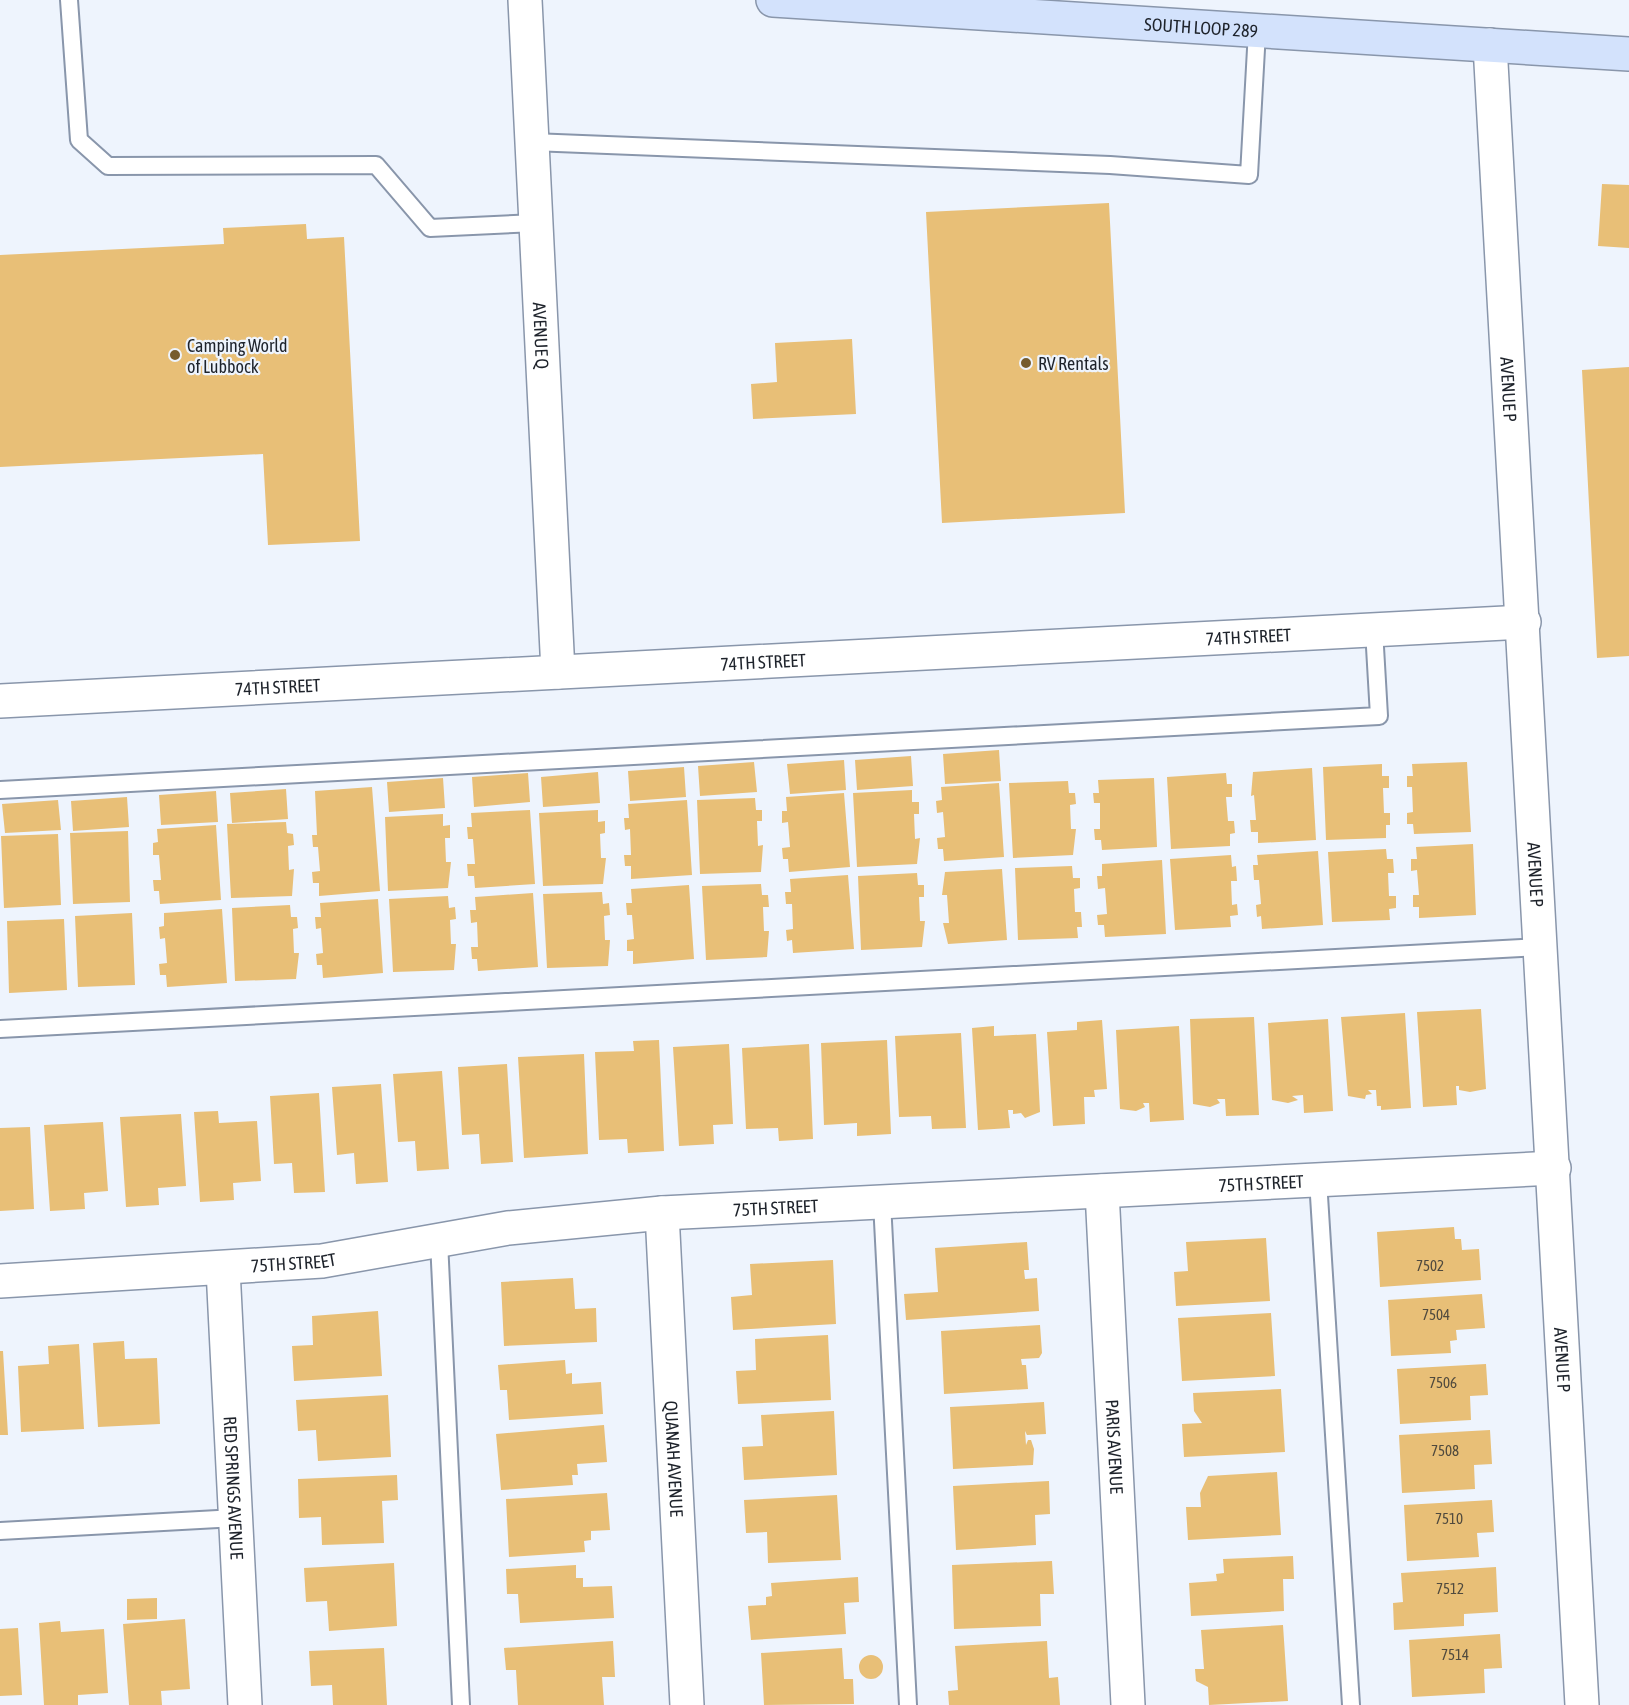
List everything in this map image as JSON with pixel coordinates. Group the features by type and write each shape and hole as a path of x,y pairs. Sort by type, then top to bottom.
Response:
{"main road":[{"name":"SOUTH LOOP 289","path":"773,0 1629,54"}],"street":[{"name":"AVENUE Q","path":"525,0 558,672"},
{"name":"AVENUE P","path":"1490,45 1524,622 1582,1705"},
{"name":"74TH STREET","path":"0,701 1524,622"},
{"name":"75TH STREET","path":"0,1281 223,1269 321,1261 508,1228 662,1213 1554,1168"},
{"name":"PARIS AVENUE","path":"1102,1191 1128,1705"},
{"name":"QUANAH AVENUE","path":"662,1213 687,1705"},
{"name":"RED SPRINGS AVENUE","path":"223,1269 245,1705"}],"lane":[{"path":"69,0 79,140 108,166 376,165 429,228 536,223"},
{"path":"532,142 1110,165 1249,175 1257,31"},
{"path":"0,790 1379,716 1374,630"},
{"path":"0,1029 1542,947"},
{"path":"1318,1180 1352,1705"},
{"path":"882,1202 908,1705"},
{"path":"439,1241 461,1705"},
{"path":"0,1531 236,1518"}],"building":[{"path":"1602,184 1629,185 1629,248 1598,246"},
{"name":"RV Rentals","path":"1109,203 1125,513 942,523 926,212"},
{"name":"Camping World of Lubbock","path":"306,224 307,239 344,237 360,541 268,545 263,454 0,467 0,255 224,244 223,228"},
{"path":"852,339 856,414 753,419 751,384 777,382 775,343"},
{"path":"1629,367 1629,656 1597,658 1582,370"},
{"path":"999,750 1001,781 945,784 943,754"},
{"path":"911,756 913,786 857,790 855,760"},
{"path":"844,760 846,790 790,794 787,764"},
{"path":"754,762 757,792 700,796 698,766"},
{"path":"1467,762 1471,832 1414,834 1413,824 1407,824 1407,813 1413,812 1412,787 1407,787 1407,776 1413,776 1412,764"},
{"path":"1382,764 1382,776 1389,776 1389,788 1383,788 1384,813 1390,813 1390,825 1386,825 1386,838 1326,840 1323,767"},
{"path":"684,767 686,797 630,801 628,771"},
{"path":"1312,768 1316,840 1258,843 1258,832 1251,832 1250,820 1256,820 1254,795 1251,796 1253,772"},
{"path":"598,772 600,803 543,807 541,777"},
{"path":"528,773 530,802 474,807 472,777"},
{"path":"1226,773 1227,784 1232,784 1232,797 1226,797 1228,821 1234,821 1235,833 1230,834 1230,846 1171,849 1167,777"},
{"path":"443,778 445,808 389,812 387,782"},
{"path":"1154,778 1157,847 1102,850 1101,840 1095,840 1094,829 1100,829 1100,803 1094,803 1093,793 1099,793 1098,780"},
{"path":"1068,781 1069,793 1075,793 1076,804 1070,805 1071,829 1076,829 1073,855 1013,858 1009,783"},
{"path":"999,783 1004,857 944,861 943,849 938,849 937,838 945,837 943,812 937,813 936,801 942,800 941,787"},
{"path":"372,787 380,891 319,896 319,883 313,883 312,872 320,871 318,847 313,847 312,835 317,835 315,791"},
{"path":"286,789 288,819 232,823 230,793"},
{"path":"912,790 912,802 919,802 919,814 914,814 915,839 920,838 917,864 857,867 853,793"},
{"path":"216,791 218,822 161,825 159,795"},
{"path":"844,793 850,867 789,872 788,859 783,859 782,848 790,847 788,822 782,823 782,811 787,811 786,797"},
{"path":"127,797 129,827 73,831 71,801"},
{"path":"755,798 756,810 762,810 762,821 757,821 758,846 763,845 761,872 700,874 697,800"},
{"path":"58,800 61,830 5,833 2,804"},
{"path":"687,800 692,875 631,879 631,866 625,866 624,855 631,855 630,829 625,830 624,818 629,818 628,804"},
{"path":"530,810 535,884 475,888 474,876 468,876 467,864 475,864 473,839 468,839 467,827 472,827 471,813"},
{"path":"598,810 598,822 605,821 605,833 600,834 601,858 606,858 603,884 543,886 539,813"},
{"path":"443,814 443,826 450,825 450,838 445,838 446,862 451,862 448,888 388,891 385,817"},
{"path":"286,822 287,833 293,834 294,845 288,846 289,870 294,869 292,896 231,898 227,824"},
{"path":"216,825 221,900 160,904 159,891 154,891 153,880 161,880 159,855 153,855 153,843 158,842 157,829"},
{"path":"128,831 130,902 73,904 70,833"},
{"path":"58,834 61,905 4,908 1,836"},
{"path":"1473,844 1476,915 1419,918 1419,907 1413,907 1413,895 1419,895 1417,870 1411,871 1411,859 1417,859 1416,847"},
{"path":"1386,849 1387,859 1393,859 1394,873 1388,873 1389,896 1396,896 1396,908 1389,909 1390,920 1332,922 1328,852"},
{"path":"1318,851 1323,925 1262,929 1261,916 1257,917 1256,905 1261,904 1259,880 1254,880 1253,865 1258,865 1257,855"},
{"path":"1231,855 1232,867 1236,866 1237,881 1231,881 1232,905 1237,904 1238,915 1230,916 1231,927 1175,930 1170,859"},
{"path":"1162,860 1166,934 1105,937 1104,925 1098,925 1097,915 1107,914 1105,888 1098,889 1097,876 1102,876 1102,864"},
{"path":"1072,866 1073,878 1080,878 1080,888 1074,889 1075,912 1081,912 1082,927 1077,927 1078,938 1018,940 1015,868"},
{"path":"1002,869 1007,940 948,944 943,923 949,923 947,895 942,895 945,872"},
{"path":"917,873 918,885 924,885 924,897 919,897 920,921 925,921 922,947 861,950 858,876"},
{"path":"848,875 854,949 793,953 792,940 787,941 786,930 793,929 792,904 786,904 785,892 791,892 790,879"},
{"path":"761,884 762,895 768,895 769,907 763,907 764,931 769,931 767,957 706,960 702,886"},
{"path":"689,885 694,959 633,964 633,951 627,951 627,940 634,939 632,915 627,915 626,903 632,903 631,889"},
{"path":"602,892 603,904 609,903 610,915 604,916 605,940 610,940 608,966 547,968 543,894"},
{"path":"533,893 538,967 478,971 477,959 472,959 471,947 478,947 477,922 471,923 470,910 476,910 475,897"},
{"path":"448,896 449,908 455,907 456,919 450,920 451,944 456,944 454,970 393,972 389,899"},
{"path":"378,899 383,973 323,978 322,965 317,965 316,954 323,953 321,928 316,929 315,917 321,917 320,903"},
{"path":"290,905 291,917 297,917 298,928 293,929 294,953 299,953 296,979 235,981 232,908"},
{"path":"222,909 227,983 167,987 166,975 160,975 159,964 167,963 165,938 160,939 159,927 164,926 164,913"},
{"path":"132,913 135,985 78,987 75,916"},
{"path":"64,919 67,990 9,993 7,921"},
{"path":"1481,1009 1486,1089 1470,1092 1459,1090 1459,1086 1456,1086 1457,1105 1423,1107 1417,1012"},
{"path":"1405,1013 1411,1108 1381,1110 1381,1106 1377,1106 1376,1090 1368,1090 1372,1094 1366,1095 1365,1099 1348,1096 1341,1017"},
{"path":"1254,1017 1259,1115 1226,1116 1225,1099 1217,1099 1220,1103 1210,1107 1193,1104 1190,1019"},
{"path":"1328,1019 1333,1111 1304,1113 1303,1095 1292,1096 1298,1100 1288,1103 1272,1100 1268,1023"},
{"path":"1102,1020 1107,1089 1094,1090 1095,1097 1084,1097 1085,1124 1053,1126 1047,1032 1077,1030 1077,1022"},
{"path":"994,1026 994,1036 1036,1034 1040,1112 1025,1118 1021,1113 1013,1114 1013,1110 1008,1110 1010,1128 978,1130 972,1028"},
{"path":"1179,1026 1184,1120 1150,1122 1149,1103 1143,1103 1145,1107 1136,1111 1120,1109 1116,1030"},
{"path":"961,1033 966,1128 932,1129 931,1116 899,1117 895,1036"},
{"path":"659,1040 664,1151 628,1153 627,1139 599,1140 595,1052 634,1051 633,1041"},
{"path":"887,1040 891,1134 857,1136 857,1123 824,1125 821,1043"},
{"path":"729,1044 733,1124 713,1125 714,1144 679,1146 673,1047"},
{"path":"809,1044 813,1139 779,1141 778,1128 746,1129 742,1048"},
{"path":"584,1054 588,1154 524,1158 518,1057"},
{"path":"507,1064 513,1162 481,1164 479,1134 462,1135 458,1067"},
{"path":"442,1071 449,1169 417,1171 415,1141 398,1142 393,1074"},
{"path":"381,1084 388,1182 356,1184 354,1153 337,1155 332,1087"},
{"path":"319,1093 325,1192 294,1193 292,1163 274,1164 270,1096"},
{"path":"218,1111 219,1123 257,1121 261,1181 233,1183 234,1200 200,1202 194,1112"},
{"path":"181,1114 186,1186 158,1188 159,1205 126,1207 120,1117"},
{"path":"103,1122 108,1191 84,1193 85,1209 50,1211 44,1125"},
{"path":"30,1127 34,1209 0,1211 0,1128"},
{"path":"1454,1227 1455,1239 1461,1239 1462,1250 1479,1249 1481,1280 1380,1287 1377,1232"},
{"path":"1266,1238 1270,1301 1176,1306 1174,1272 1188,1271 1186,1242"},
{"path":"1027,1242 1029,1270 1024,1270 1025,1279 1037,1278 1039,1311 906,1320 904,1294 938,1292 935,1248"},
{"path":"833,1260 836,1324 733,1330 731,1297 752,1295 750,1264"},
{"path":"573,1278 575,1309 596,1308 597,1342 504,1346 501,1282"},
{"path":"1482,1294 1485,1328 1456,1330 1457,1340 1450,1341 1451,1353 1391,1356 1388,1300"},
{"path":"378,1311 382,1376 294,1381 292,1346 313,1345 312,1316"},
{"path":"1271,1313 1275,1376 1182,1381 1178,1318"},
{"path":"1040,1325 1042,1353 1039,1358 1021,1359 1022,1365 1026,1365 1028,1389 944,1394 941,1331"},
{"path":"828,1335 831,1400 738,1404 736,1371 756,1370 755,1339"},
{"path":"124,1341 125,1359 157,1358 160,1424 98,1427 93,1343"},
{"path":"79,1344 84,1429 21,1432 18,1366 49,1364 48,1346"},
{"path":"0,1351 3,1351 8,1435 0,1435"},
{"path":"565,1360 566,1374 572,1373 572,1384 601,1382 603,1414 509,1420 507,1390 500,1390 498,1365"},
{"path":"1486,1364 1488,1395 1470,1396 1471,1420 1400,1424 1397,1369"},
{"path":"1281,1389 1285,1452 1184,1457 1182,1424 1202,1423 1194,1411 1193,1393"},
{"path":"388,1395 391,1457 318,1461 316,1430 298,1431 296,1400"},
{"path":"1044,1402 1046,1434 1027,1435 1025,1431 1026,1445 1028,1440 1031,1440 1034,1449 1033,1465 953,1469 950,1407"},
{"path":"834,1411 837,1475 744,1480 742,1447 763,1446 761,1415"},
{"path":"604,1425 607,1462 577,1464 578,1475 572,1475 573,1485 501,1490 496,1434"},
{"path":"1490,1430 1492,1464 1474,1465 1475,1489 1402,1493 1399,1435"},
{"path":"1277,1472 1281,1535 1188,1540 1186,1507 1201,1507 1200,1493 1208,1476"},
{"path":"397,1475 398,1500 382,1501 384,1543 322,1545 321,1517 299,1518 298,1479"},
{"path":"1049,1481 1050,1514 1035,1515 1036,1545 956,1550 953,1486"},
{"path":"607,1493 610,1530 591,1531 591,1540 584,1541 585,1552 509,1557 506,1499"},
{"path":"837,1495 841,1560 768,1563 767,1532 746,1533 744,1500"},
{"path":"1492,1500 1494,1532 1477,1533 1479,1557 1407,1561 1404,1505"},
{"path":"1293,1556 1294,1579 1283,1579 1284,1611 1191,1616 1189,1583 1217,1581 1216,1574 1224,1573 1223,1559"},
{"path":"1052,1561 1054,1594 1040,1594 1041,1626 954,1629 952,1565"},
{"path":"394,1563 397,1626 329,1631 327,1601 306,1602 304,1568"},
{"path":"576,1565 576,1578 583,1578 583,1587 612,1586 614,1618 520,1623 518,1594 507,1594 506,1569"},
{"path":"1496,1567 1498,1612 1464,1614 1464,1626 1394,1630 1393,1603 1403,1602 1401,1573"},
{"path":"858,1577 859,1602 844,1603 846,1634 751,1640 748,1606 766,1605 766,1597 772,1596 771,1583"},
{"path":"157,1598 157,1619 127,1620 127,1599"},
{"path":"185,1619 190,1689 161,1691 162,1705 129,1705 123,1624"},
{"path":"60,1621 61,1632 104,1629 108,1693 78,1695 78,1705 44,1705 39,1623"},
{"path":"1283,1625 1288,1701 1209,1705 1208,1687 1196,1681 1195,1669 1204,1669 1201,1630"},
{"path":"18,1628 22,1695 0,1696 0,1629"},
{"path":"1500,1634 1502,1668 1484,1669 1485,1693 1412,1697 1409,1640"},
{"path":"613,1641 615,1677 602,1677 604,1705 518,1705 516,1670 506,1670 504,1648"},
{"path":"1047,1641 1049,1678 1058,1677 1060,1705 949,1705 948,1691 958,1690 955,1646"},
{"path":"384,1648 387,1705 333,1705 332,1685 311,1686 309,1651"},
{"path":"842,1648 844,1679 853,1679 854,1704 764,1705 761,1653"},
{"path":"871,1655 880,1658 883,1667 880,1676 871,1679 862,1676 859,1667 862,1658"}],"place":[{"name":"Camping World of Lubbock","path":"175,355"},
{"name":"RV Rentals","path":"1026,363"}]}
